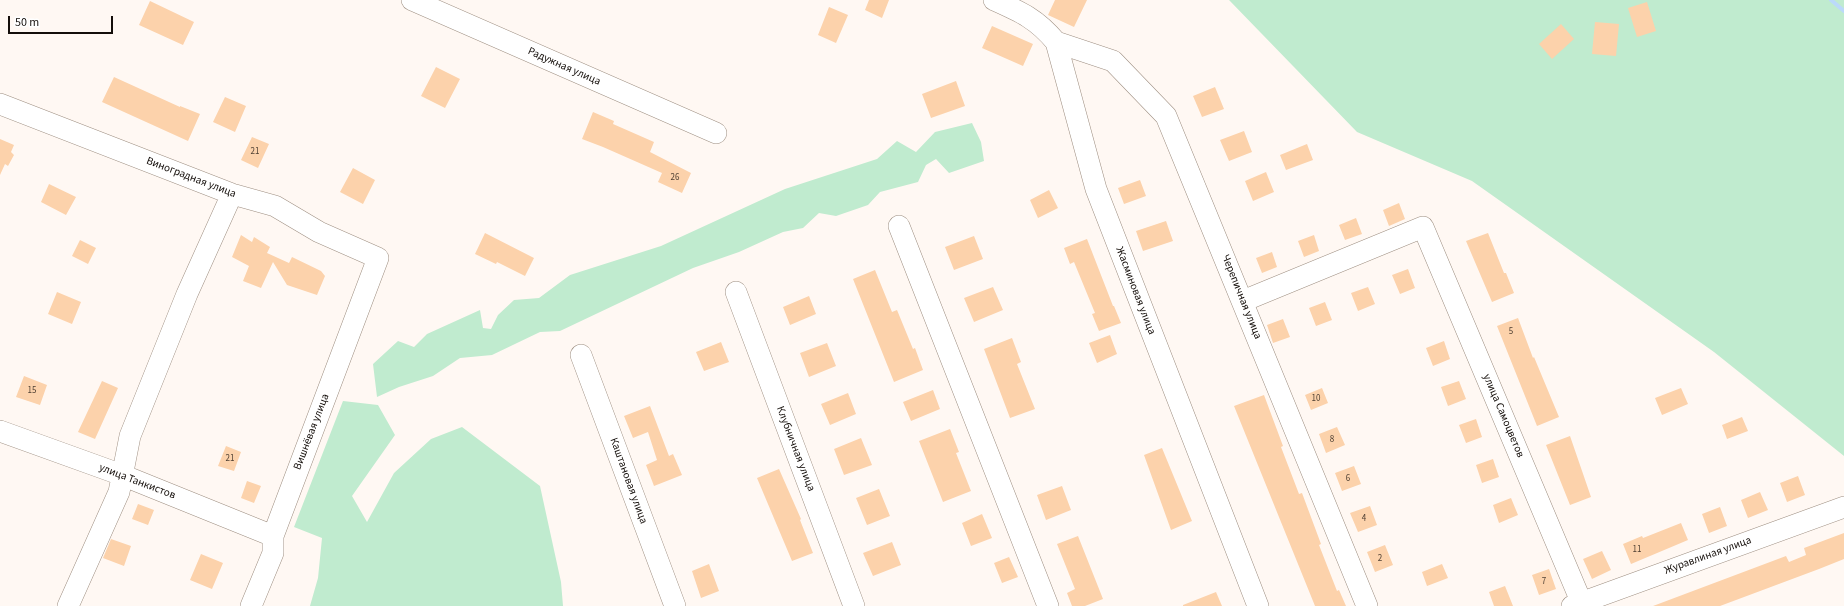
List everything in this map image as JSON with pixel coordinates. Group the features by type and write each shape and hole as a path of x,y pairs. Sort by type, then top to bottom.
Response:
{"street":[{"name":"Радужная улица","path":"412,0 716,133"},
{"name":"Жасминовая улица","path":"994,0 1029,17 1043,27 1056,42 1096,189 1258,606"},
{"name":"Черепичная улица","path":"1056,42 1113,61 1166,116 1367,606"},
{"name":"Виноградная улица","path":"0,104 232,194 276,206 320,232 378,258"},
{"path":"68,606 119,492 130,436 187,294 232,194"},
{"path":"898,226 1048,606"},
{"name":"улица Самоцветов","path":"1243,301 1423,227 1579,605"},
{"name":"Вишнёвая улица","path":"251,606 273,553 273,536 378,258"},
{"name":"Клубничная улица","path":"736,292 854,606"},
{"name":"Каштановая улица","path":"581,355 675,606"},
{"name":"улица Танкистов","path":"0,431 122,476 273,536"},
{"name":"Журавлиная улица","path":"1579,605 1844,506"}],"green space":[{"path":"1229,0 1844,0 1844,456 1714,352 1472,181 1357,132"},
{"path":"972,123 981,142 984,161 949,173 936,159 926,165 918,182 880,192 868,205 836,216 819,213 803,228 783,232 739,252 693,268 560,331 540,332 492,355 460,358 433,376 399,387 377,397 373,364 398,341 414,347 427,334 480,310 483,328 491,329 498,315 514,300 539,298 570,275 661,246 785,189 877,159 897,141 916,152 935,132"},
{"path":"343,401 378,405 395,435 352,496 367,522 394,473 431,439 462,427 540,486 561,582 563,606 310,606 318,578 322,538 294,527"}],"building":[{"path":"869,0 889,0 882,18 865,10"},
{"path":"1055,0 1087,0 1074,27 1048,15"},
{"path":"150,1 194,22 183,45 139,25"},
{"path":"1647,2 1656,31 1637,37 1628,8"},
{"path":"829,7 848,15 836,43 818,35"},
{"path":"1595,22 1619,24 1616,56 1592,54"},
{"path":"1561,24 1574,39 1552,59 1539,44"},
{"path":"992,26 1033,44 1023,66 982,48"},
{"path":"436,67 460,79 445,108 421,96"},
{"path":"114,77 180,107 200,114 188,141 102,102"},
{"path":"956,81 965,106 931,118 922,94"},
{"path":"1215,87 1224,109 1202,117 1193,96"},
{"path":"225,97 246,106 235,132 213,122"},
{"path":"593,112 614,121 613,124 654,142 650,152 691,173 682,193 658,182 662,173 582,139"},
{"path":"1244,131 1252,152 1229,161 1220,140"},
{"path":"252,137 269,144 258,168 241,160"},
{"path":"0,139 14,145 11,152 14,155 8,166 5,164 0,175"},
{"path":"1307,144 1313,160 1286,170 1280,155"},
{"path":"353,168 375,180 363,204 340,192"},
{"path":"1266,172 1274,192 1253,201 1245,181"},
{"path":"1140,180 1146,196 1124,204 1118,188"},
{"path":"49,184 76,197 66,215 41,202"},
{"path":"1049,190 1058,208 1038,218 1030,200"},
{"path":"1399,203 1405,219 1389,226 1383,210"},
{"path":"1356,218 1362,234 1345,240 1339,225"},
{"path":"1166,221 1173,241 1143,251 1136,231"},
{"path":"485,233 534,258 525,276 497,262 496,264 475,254"},
{"path":"1488,233 1504,273 1506,273 1514,293 1492,302 1466,241"},
{"path":"241,235 252,242 254,237 270,247 267,253 289,263 292,257 321,271 325,276 317,295 287,285 273,262 261,288 243,281 249,266 232,257"},
{"path":"1314,235 1319,251 1304,257 1298,241"},
{"path":"974,236 983,259 954,270 945,247"},
{"path":"1087,239 1121,323 1099,331 1092,314 1095,313 1074,262 1070,264 1064,248"},
{"path":"80,240 96,248 88,264 72,256"},
{"path":"1272,252 1277,267 1262,273 1256,258"},
{"path":"1408,269 1415,288 1400,294 1392,275"},
{"path":"875,270 892,312 897,310 913,349 915,348 923,370 894,382 853,279"},
{"path":"993,287 1003,310 974,322 964,298"},
{"path":"1368,287 1375,304 1358,311 1351,293"},
{"path":"57,292 81,302 72,324 48,314"},
{"path":"809,296 816,314 790,325 783,307"},
{"path":"1325,302 1332,320 1316,326 1309,308"},
{"path":"1518,318 1533,358 1534,357 1559,417 1537,426 1497,326"},
{"path":"1283,319 1290,337 1273,343 1267,325"},
{"path":"1110,335 1117,354 1097,363 1089,343"},
{"path":"1012,338 1021,362 1017,364 1035,409 1010,418 984,349"},
{"path":"1444,341 1450,359 1433,366 1426,348"},
{"path":"721,342 729,362 704,371 696,352"},
{"path":"827,343 836,366 809,377 800,353"},
{"path":"24,376 47,385 40,405 16,397"},
{"path":"102,381 118,388 95,439 78,432"},
{"path":"1459,381 1466,399 1448,406 1441,387"},
{"path":"1322,388 1328,403 1311,410 1305,395"},
{"path":"1681,388 1688,404 1662,415 1655,398"},
{"path":"933,390 940,409 911,421 903,402"},
{"path":"848,393 856,414 830,425 821,404"},
{"path":"1264,395 1283,446 1281,447 1299,494 1302,493 1321,544 1319,545 1337,591 1339,590 1346,606 1315,606 1234,406"},
{"path":"650,406 669,456 673,454 682,475 654,486 646,465 657,460 648,432 633,438 624,416"},
{"path":"1742,417 1748,431 1727,439 1722,425"},
{"path":"1476,419 1482,437 1466,443 1459,425"},
{"path":"1337,427 1345,445 1326,453 1319,434"},
{"path":"950,429 959,452 956,453 971,491 943,502 919,441"},
{"path":"1570,436 1591,497 1570,505 1546,445"},
{"path":"861,438 872,465 844,475 834,449"},
{"path":"226,446 241,452 234,471 218,466"},
{"path":"1162,448 1192,521 1171,530 1144,455"},
{"path":"1493,459 1499,477 1482,483 1476,465"},
{"path":"1354,466 1361,484 1342,491 1335,473"},
{"path":"779,469 801,519 800,520 813,553 792,561 757,478"},
{"path":"1798,476 1805,495 1787,502 1780,483"},
{"path":"247,481 261,486 254,503 241,498"},
{"path":"1062,486 1071,510 1046,520 1037,495"},
{"path":"879,489 890,516 867,525 856,498"},
{"path":"1760,492 1768,510 1748,518 1741,500"},
{"path":"1511,498 1518,515 1499,523 1493,505"},
{"path":"138,504 154,510 148,525 132,519"},
{"path":"1370,506 1377,525 1358,532 1350,513"},
{"path":"1720,507 1727,526 1709,533 1702,514"},
{"path":"982,514 992,538 971,546 962,523"},
{"path":"1681,523 1688,540 1631,564 1623,544"},
{"path":"1844,533 1844,559 1819,569 1720,606 1653,606 1786,556 1789,562 1806,555 1804,548"},
{"path":"1078,536 1103,599 1085,606 1072,606 1067,593 1075,589 1057,544"},
{"path":"111,539 131,546 124,566 103,558"},
{"path":"892,542 901,565 873,576 863,553"},
{"path":"1385,545 1393,565 1375,572 1367,552"},
{"path":"1602,551 1611,570 1592,579 1583,559"},
{"path":"201,554 223,563 212,589 190,580"},
{"path":"1009,557 1018,577 1002,583 994,563"},
{"path":"709,564 719,591 701,598 692,571"},
{"path":"1442,564 1448,578 1427,586 1422,572"},
{"path":"1549,569 1556,589 1539,595 1532,575"},
{"path":"1505,586 1513,606 1494,606 1489,592"},
{"path":"1216,592 1222,606 1183,606 1183,605"}],"waterway":[{"path":"1831,0 1844,11"}]}
